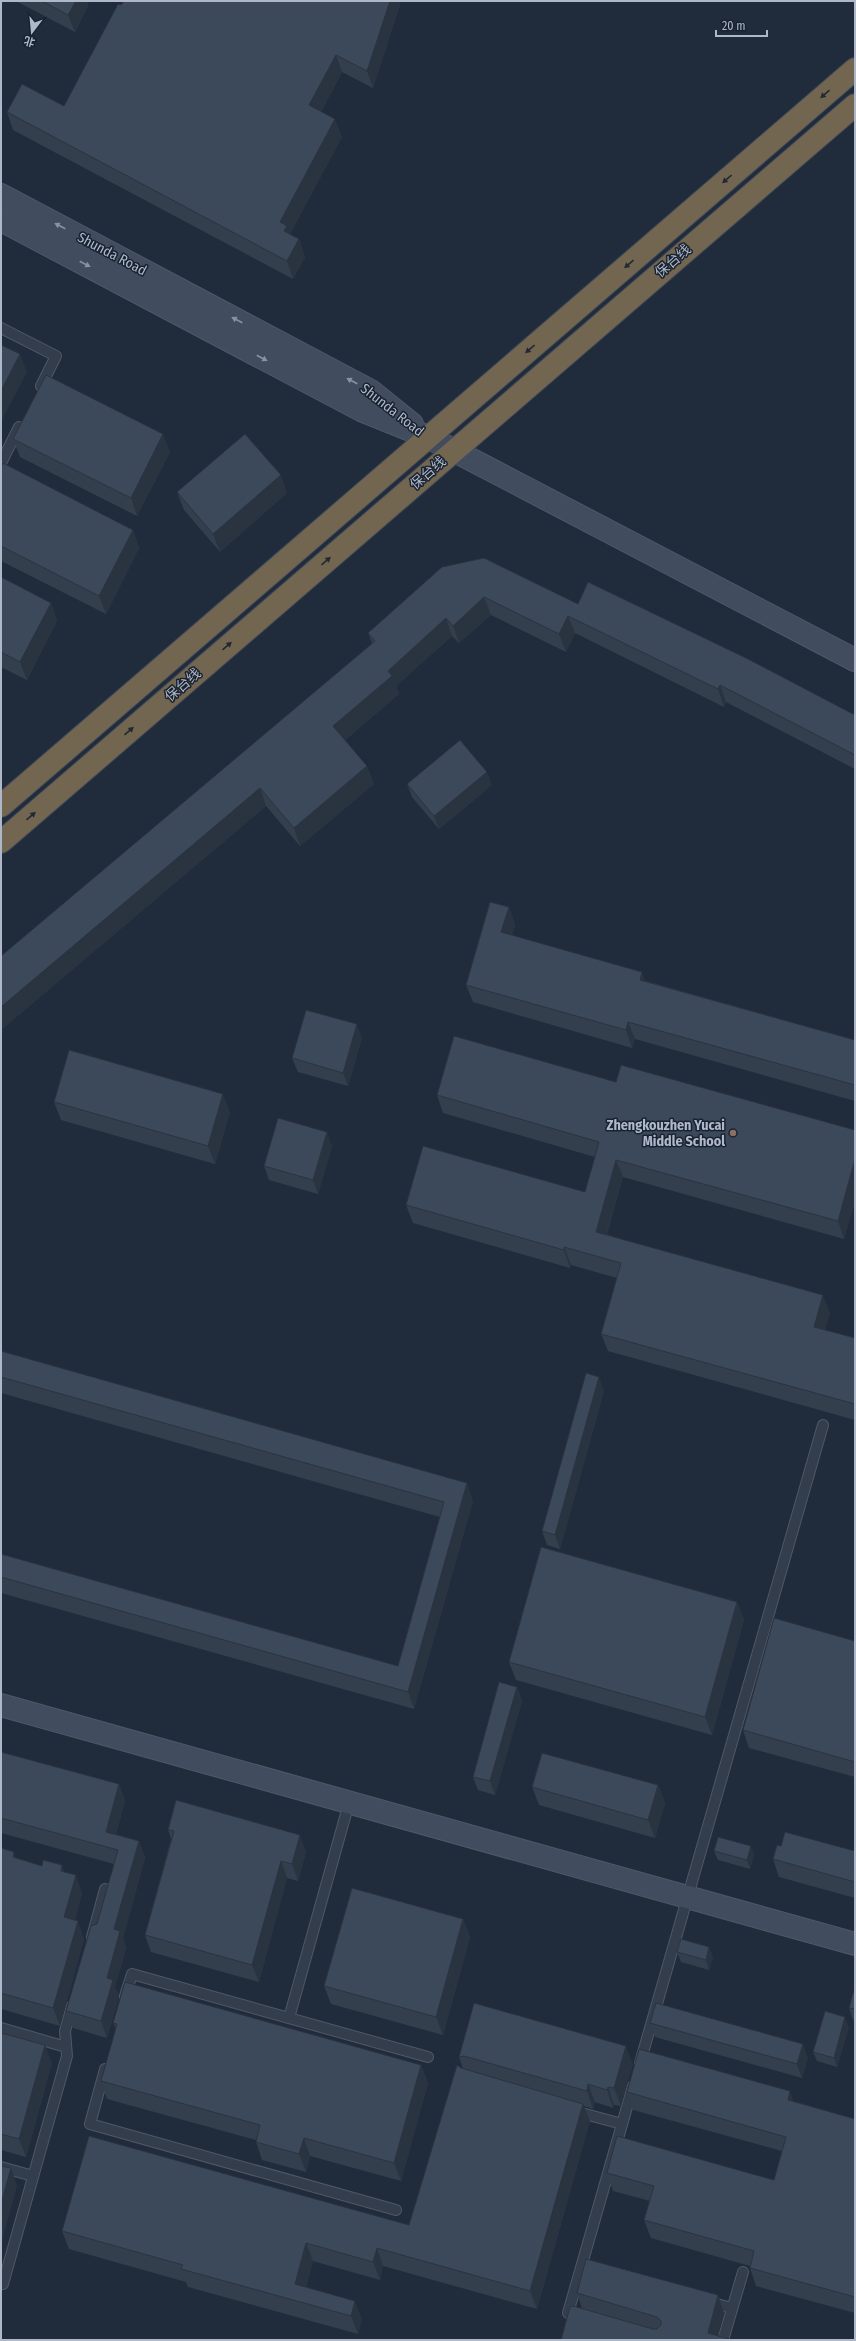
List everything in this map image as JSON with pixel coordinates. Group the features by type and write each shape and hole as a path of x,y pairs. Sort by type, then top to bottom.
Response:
{"highway":[{"name":"保台线","path":"1,806 855,69"},
{"name":"保台线","path":"1,842 855,105"}],"street":[{"name":"Shunda Road","path":"1,195 371,391 428,437"},
{"name":"Shunda Road","path":"1,220 361,410 428,437"},
{"path":"428,437 855,660"},
{"path":"1,1706 855,1944"}],"lane":[{"path":"1,328 56,356 36,396"},
{"path":"1,463 25,416"},
{"path":"589,2319 568,2313 585,2266 622,2124 823,1425"},
{"path":"289,2018 349,1803"},
{"path":"88,1949 105,1889"},
{"path":"123,2004 132,1974 428,2057"},
{"path":"3,2284 67,2056 65,2031 76,1994"},
{"path":"1,2028 66,2047"},
{"path":"108,2057 90,2124 396,2210"},
{"path":"561,2107 622,2124"},
{"path":"1,2167 33,2176"},
{"path":"723,2340 743,2272"},
{"path":"702,2300 732,2308"}],"building":[{"path":"42,1 76,1 68,15"},
{"path":"124,1 390,1 367,71 336,55 309,105 335,119 280,222 287,226 284,231 299,239 287,261 7,112 22,84 64,106 118,4 121,5"},
{"path":"1,345 20,354 1,391"},
{"path":"46,375 163,434 131,498 13,439"},
{"path":"245,434 281,475 213,534 177,492"},
{"path":"3,463 133,530 99,596 1,546 1,468"},
{"path":"484,558 578,604 588,582 748,659 855,715 855,755 720,685 718,689 568,616 559,634 484,597 453,626 446,618 388,671 392,676 333,726 367,766 294,828 260,788 1,1007 1,956 375,641 368,633 442,567"},
{"path":"1,577 51,603 20,662 1,652"},
{"path":"460,740 487,772 434,816 407,784"},
{"path":"490,902 509,907 501,932 642,972 640,980 855,1040 855,1085 628,1022 626,1030 466,985"},
{"path":"306,1010 357,1024 343,1073 292,1058"},
{"path":"454,1036 616,1082 621,1065 855,1130 855,1159 838,1221 616,1160 596,1232 823,1295 814,1327 855,1338 855,1404 601,1334 621,1263 564,1247 564,1250 406,1205 423,1146 585,1192 599,1142 437,1095"},
{"path":"69,1050 223,1094 208,1146 54,1102"},
{"path":"278,1118 327,1132 313,1180 264,1166"},
{"path":"1,1351 467,1483 408,1692 1,1577 1,1554 398,1666 444,1502 1,1377"},
{"path":"586,1373 599,1377 555,1535 542,1531"},
{"path":"541,1547 737,1602 705,1717 509,1662"},
{"path":"774,1618 855,1641 855,1762 743,1730"},
{"path":"499,1682 517,1687 490,1781 473,1777"},
{"path":"1,1752 119,1784 106,1832 139,1841 114,1929 120,1931 107,1978 113,1980 101,2021 66,2011 91,1926 97,1924 118,1850 1,1818"},
{"path":"542,1753 658,1785 648,1820 532,1787"},
{"path":"176,1800 300,1835 292,1864 281,1861 252,1965 145,1935 174,1831 168,1830"},
{"path":"785,1832 855,1851 855,1882 773,1859 777,1845 781,1846"},
{"path":"718,1837 751,1846 747,1860 714,1851"},
{"path":"1,1848 14,1852 13,1857 42,1866 43,1860 62,1865 61,1871 76,1875 64,1917 78,1921 53,2008 1,1993"},
{"path":"352,1888 463,1919 436,2017 324,1986"},
{"path":"681,1939 709,1947 706,1960 677,1952"},
{"path":"125,1982 421,2065 394,2163 304,2138 299,2154 256,2142 260,2125 101,2081 117,2024 113,2023"},
{"path":"855,1987 855,2009 849,2008"},
{"path":"474,2003 626,2046 614,2088 608,2087 607,2090 588,2084 587,2091 464,2056 459,2057"},
{"path":"656,2003 803,2044 797,2064 650,2023"},
{"path":"825,2011 845,2017 834,2058 813,2052"},
{"path":"1,2033 45,2045 19,2139 1,2134"},
{"path":"639,2049 790,2091 788,2100 855,2119 855,2297 750,2268 754,2251 644,2220 654,2186 607,2173 617,2136 774,2180 786,2137 627,2092"},
{"path":"457,2065 461,2068 583,2104 530,2291 377,2248 373,2262 306,2243 295,2284 355,2301 351,2316 181,2269 183,2265 62,2231 89,2136 409,2225"},
{"path":"1,2166 11,2168 1,2204"},
{"path":"586,2259 718,2295 708,2333 732,2340 561,2340 570,2307 573,2306 653,2329 657,2329 661,2325 661,2321 657,2317 577,2293"}],"place":[{"name":"Zhengkouzhen Yucai Middle School","path":"733,1133"}]}
